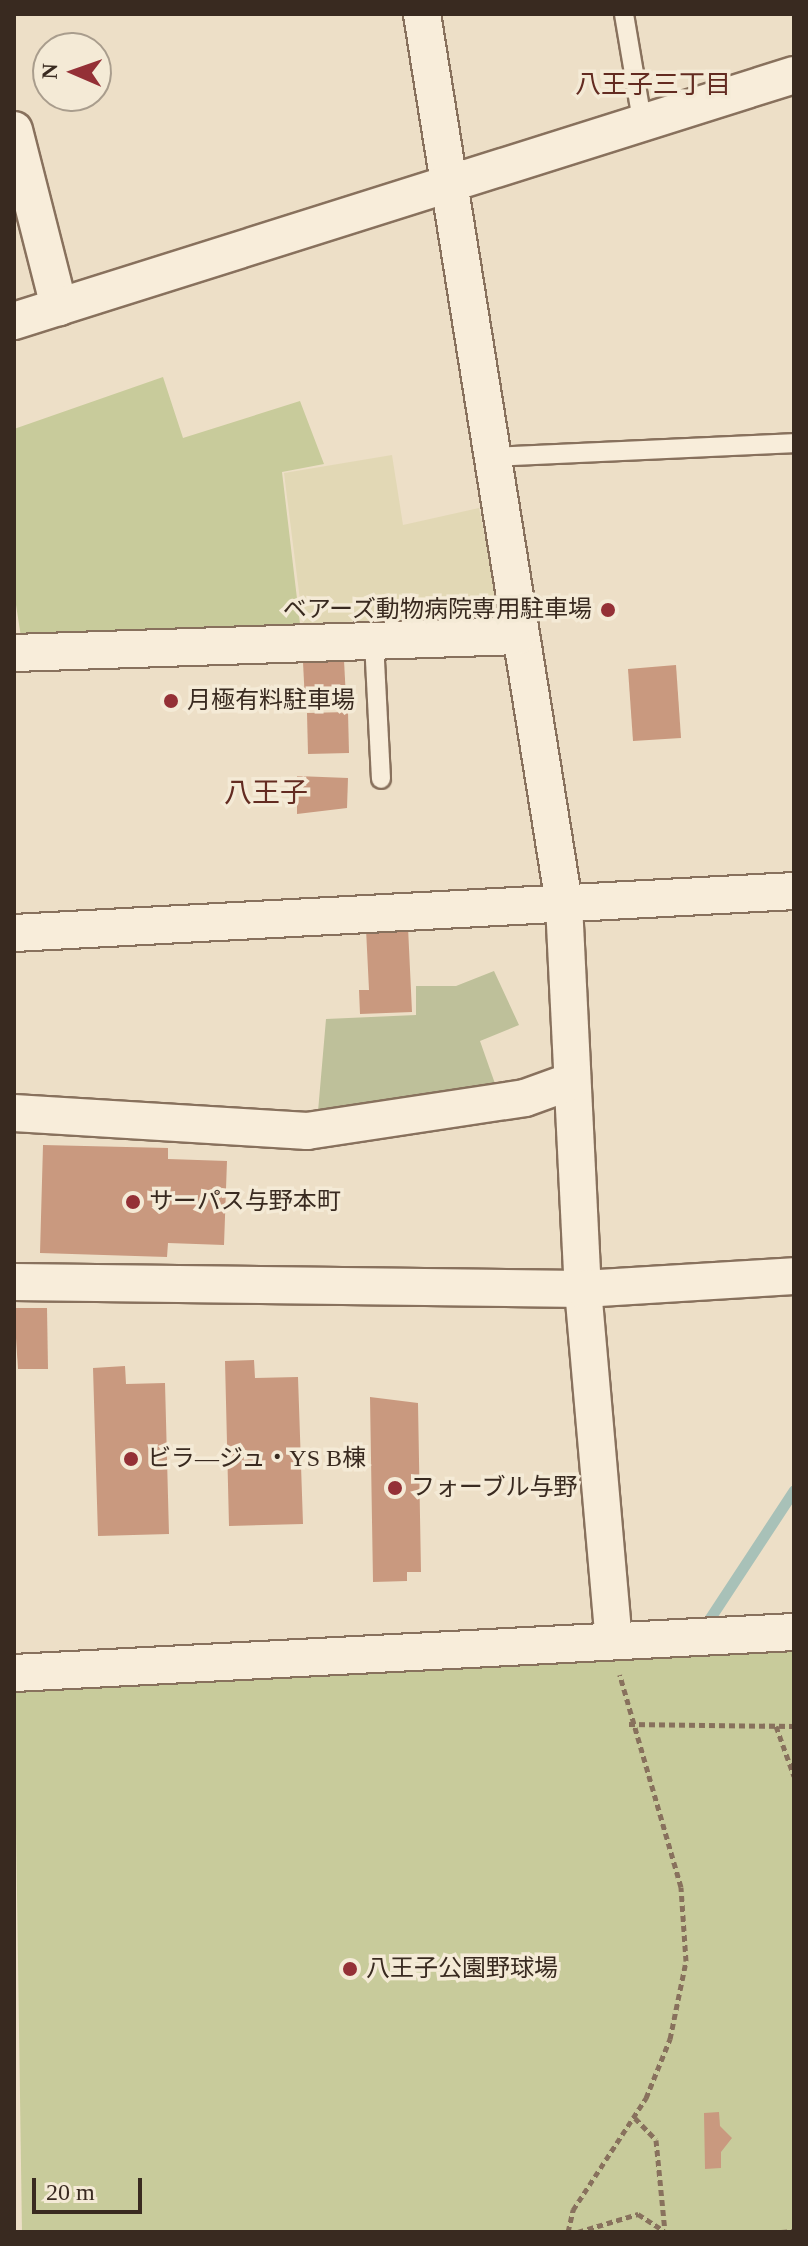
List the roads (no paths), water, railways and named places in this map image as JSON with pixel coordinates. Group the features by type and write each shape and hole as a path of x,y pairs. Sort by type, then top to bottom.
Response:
{"street":[{"path":"422,14 489,457 564,904 583,1289 614,1640"},
{"path":"14,321 642,120 794,75"},
{"path":"14,130 59,307"},
{"path":"14,653 518,636"},
{"path":"14,933 794,891"},
{"path":"14,1113 307,1131 525,1098 572,1081"},
{"path":"14,1282 583,1289 794,1276"},
{"path":"14,1673 794,1632"}],"lane":[{"path":"624,14 642,120"},
{"path":"489,457 794,443"},
{"path":"374,641 381,779"}],"waterway":[{"path":"706,1624 794,1490"}],"place":[{"name":"ベアーズ動物病院専用駐車場","path":"608,610"},
{"name":"月極有料駐車場","path":"171,701"},
{"name":"サーパス与野本町","path":"133,1202"},
{"name":"ビラ―ジュ・YS B棟","path":"131,1459"},
{"name":"フォーブル与野","path":"395,1488"},
{"name":"八王子公園野球場","path":"350,1969"}],"district":[{"name":"八王子三丁目","path":"653,85"},
{"name":"八王子","path":"266,793"}]}
